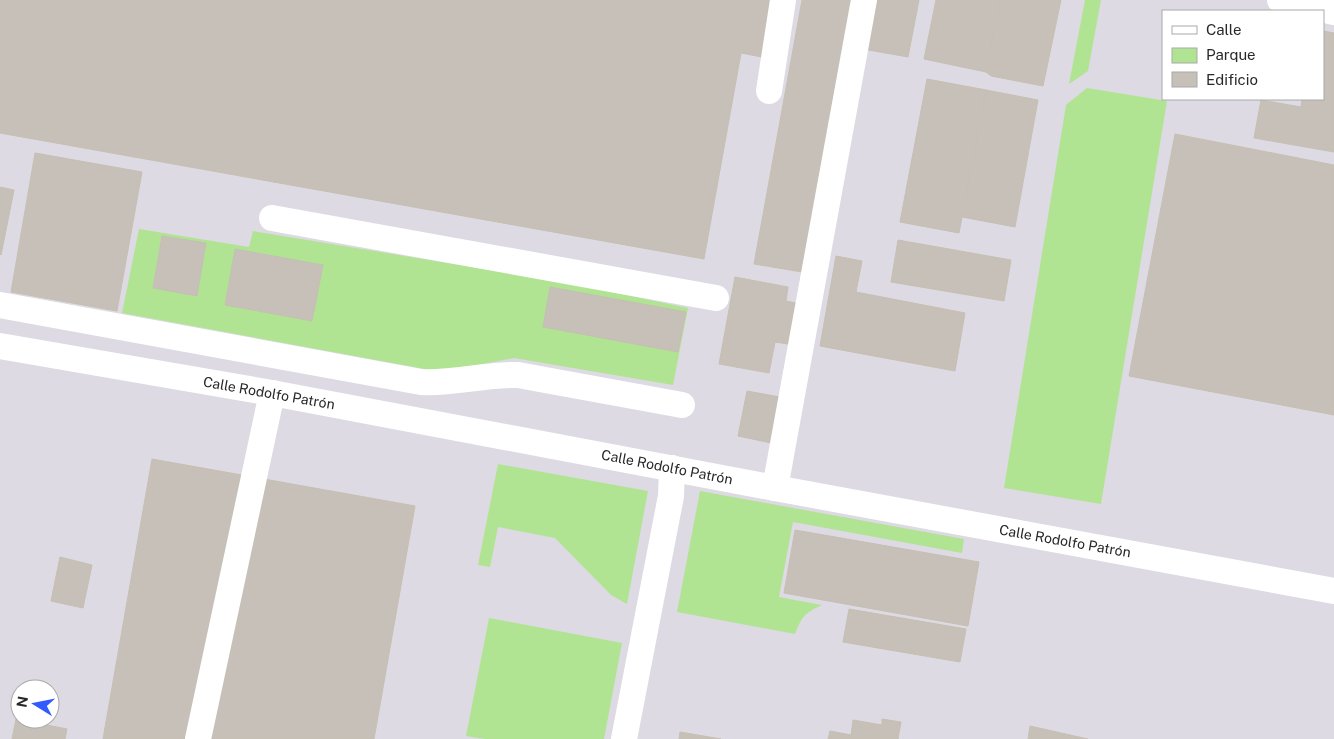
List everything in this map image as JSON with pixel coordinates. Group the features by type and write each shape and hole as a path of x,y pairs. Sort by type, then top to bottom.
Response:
{"street":[{"path":"769,91 783,0"},
{"path":"775,488 864,0"},
{"path":"1280,0 1334,12"},
{"path":"272,218 716,298"},
{"path":"0,305 421,382 437,383 502,375 518,375 682,405"},
{"name":"Calle Rodolfo Patrón","path":"0,346 272,393 1334,591"},
{"path":"198,739 272,393"},
{"path":"624,739 671,496 672,468"}],"shaded area":[{"path":"0,0 1334,0 1334,739 0,739"}],"green space":[{"path":"1085,0 1101,0 1088,71 1069,84"},
{"path":"1087,88 1167,101 1101,504 1004,488 1066,105"},
{"path":"139,229 249,247 253,231 588,287 688,308 673,385 514,358 441,372 122,313"},
{"path":"498,464 648,491 627,604 611,595 555,538 498,527 490,567 478,565"},
{"path":"700,491 964,539 962,553 793,522 779,597 822,605 805,616 795,634 677,612"},
{"path":"489,618 622,643 604,739 485,739 466,736"}],"building":[{"path":"0,0 772,0 762,57 741,53 704,259 0,133"},
{"path":"802,0 852,0 802,272 754,264"},
{"path":"873,0 919,0 908,57 863,49"},
{"path":"936,0 1000,0 986,72 924,59"},
{"path":"1000,0 1061,0 1043,86 991,76 986,72"},
{"path":"1324,31 1334,33 1334,152 1254,138 1261,100 1301,107 1302,100 1324,100"},
{"path":"927,79 986,90 959,233 900,222"},
{"path":"986,90 1038,100 1015,227 962,217"},
{"path":"1175,134 1334,165 1334,415 1129,376"},
{"path":"35,153 142,172 117,311 11,292"},
{"path":"0,187 14,190 1,255 0,254"},
{"path":"162,236 206,243 197,296 153,288"},
{"path":"898,240 1011,260 1004,301 891,282"},
{"path":"235,249 323,265 312,321 225,305"},
{"path":"836,256 862,261 856,292 965,313 955,371 820,346"},
{"path":"735,277 788,287 786,301 796,303 788,344 775,342 769,373 719,364"},
{"path":"550,287 686,312 678,352 543,327"},
{"path":"747,391 780,397 771,443 738,436"},
{"path":"152,459 415,506 374,739 103,739"},
{"path":"795,530 979,562 968,626 784,593"},
{"path":"60,557 92,565 83,608 51,601"},
{"path":"849,609 966,629 960,662 843,642"},
{"path":"882,719 901,722 898,739 828,739 830,731 851,735 853,720 882,725"},
{"path":"1030,726 1088,739 1028,739"},
{"path":"14,729 67,729 65,739 12,739"},
{"path":"680,732 721,739 679,739"}]}
